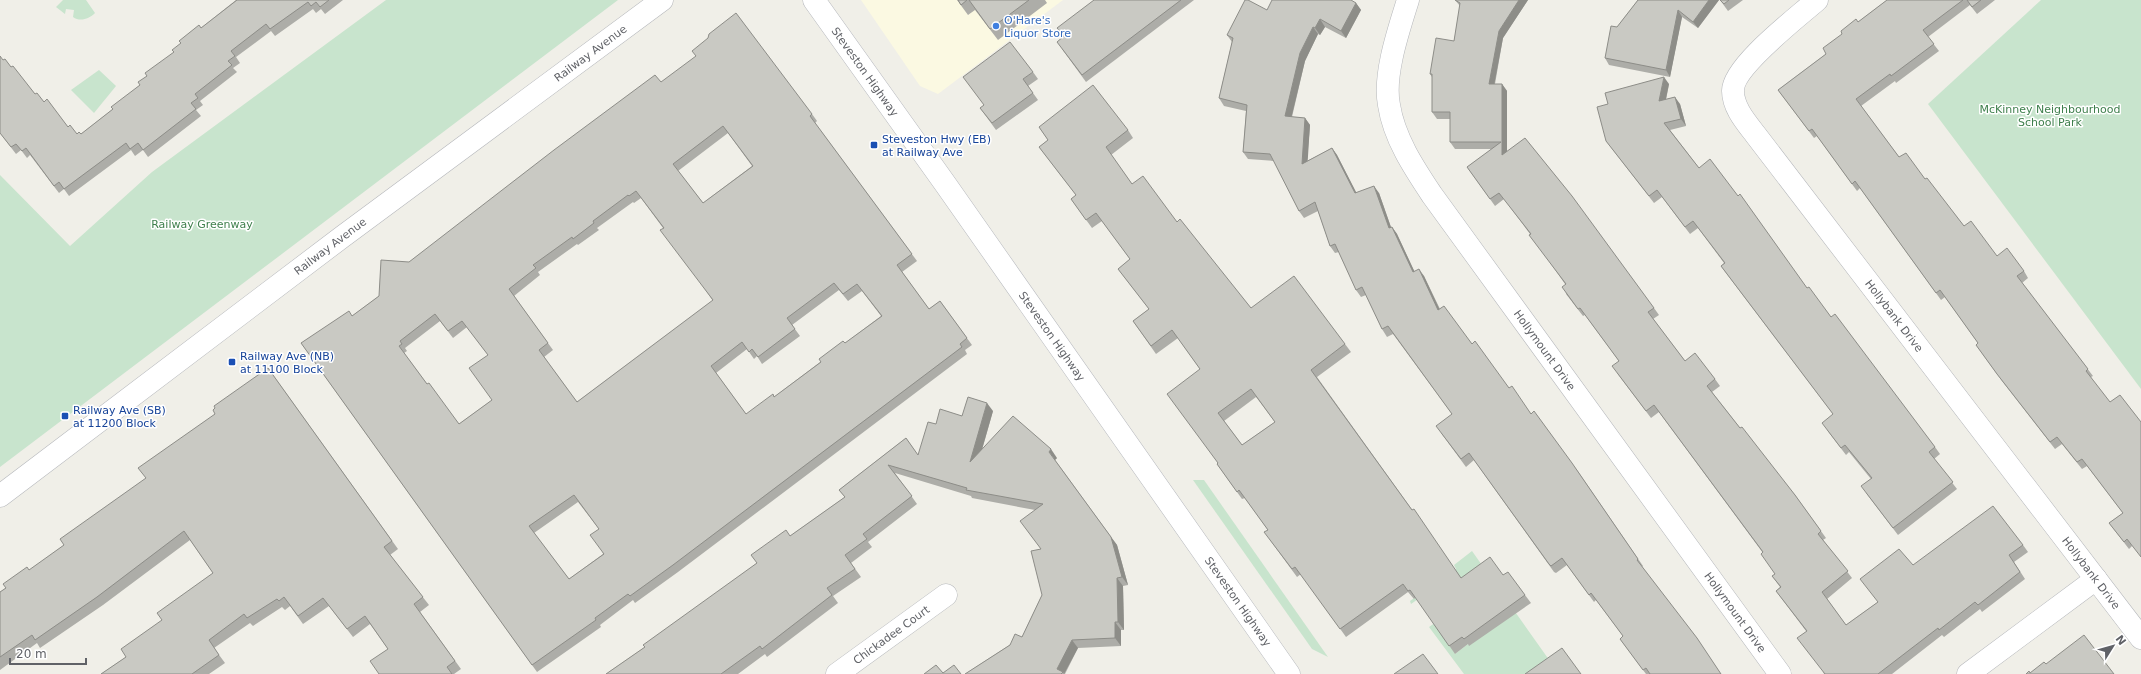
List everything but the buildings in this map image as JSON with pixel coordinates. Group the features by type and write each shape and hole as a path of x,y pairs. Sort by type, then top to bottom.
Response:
{"street":[{"name":"Railway Avenue","path":"0,496 342,238 662,0"},
{"name":"Steveston Highway","path":"814,0 946,185 1288,674"},
{"name":"Hollymount Drive","path":"1408,0 1389,80 1388,104 1395,128 1412,164 1432,195 1780,674"},
{"name":"Hollybank Drive","path":"1817,0 1746,63 1736,77 1732,89 1735,103 1755,134 2141,638"},
{"path":"1968,674 2096,578"},
{"name":"Chickadee Court","path":"836,674 946,595"}],"shaded area":[{"path":"861,0 1063,0 938,94 920,86"}],"green space":[{"path":"63,0 86,0 95,13 84,19 76,19 73,17 74,10 66,9 65,14 56,7"},
{"name":"Railway Greenway","path":"386,0 618,0 0,467 0,175 70,246 152,172"},
{"name":"McKinney Neighbourhood School Park","path":"2041,0 2141,0 2141,389 1928,104"},
{"path":"99,70 116,86 94,113 71,90"},
{"path":"1193,480 1204,480 1328,657 1312,649"},
{"path":"1472,551 1552,664 1539,674 1464,674 1429,627 1448,614 1455,654 1468,644 1434,588 1411,604 1410,601 1456,569 1454,565"}],"place":[{"name":"O'Hare's Liquor Store","path":"996,26"},
{"name":"Steveston Hwy (EB) at Railway Ave","path":"874,145"},
{"name":"Railway Ave (NB) at 11100 Block","path":"232,362"},
{"name":"Railway Ave (SB) at 11200 Block","path":"65,416"}]}
